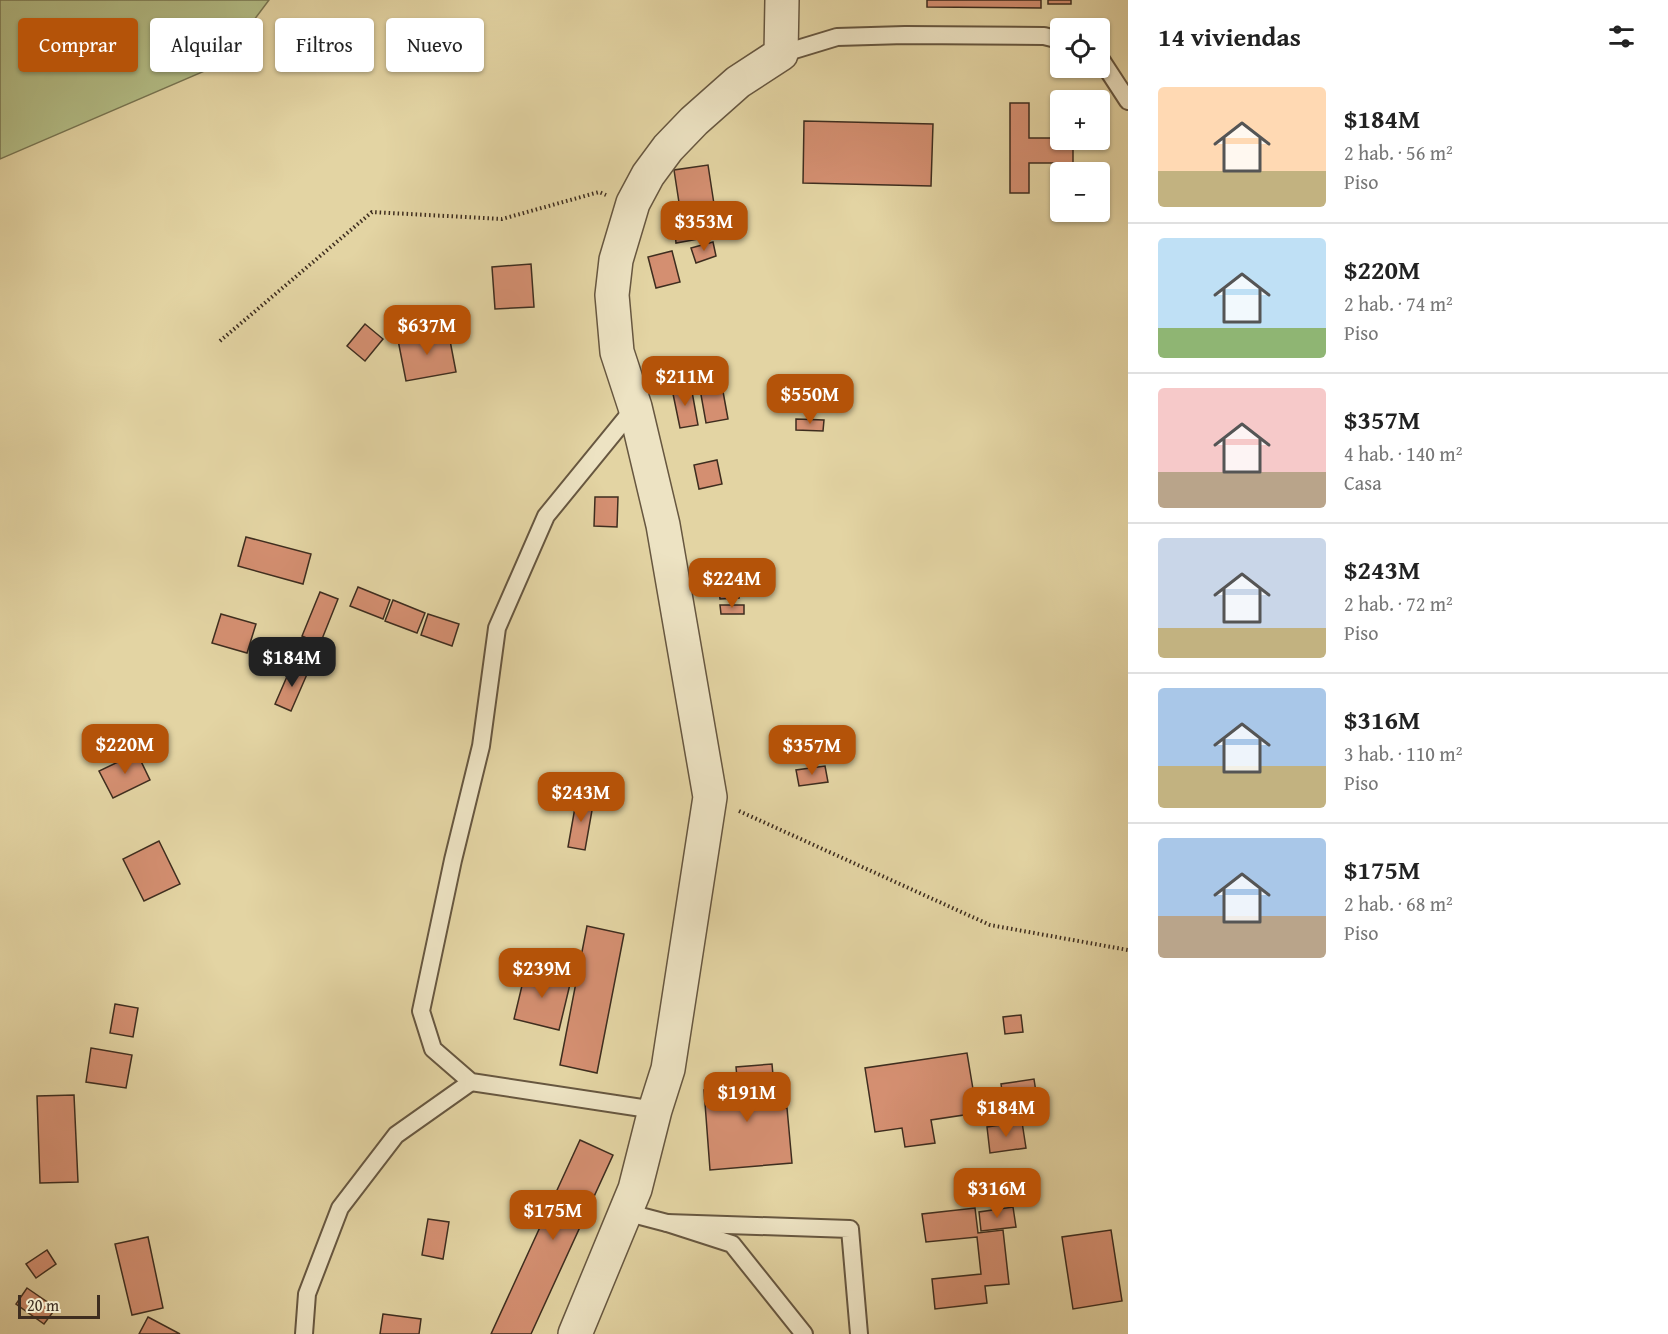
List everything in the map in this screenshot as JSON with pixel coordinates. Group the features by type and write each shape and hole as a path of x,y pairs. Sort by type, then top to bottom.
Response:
{"street":[{"path":"575,1334 634,1189 668,1069 710,797 663,525 635,407 616,352 612,295 615,260 633,203 648,175 668,148 738,82 781,54 782,0"}],"lane":[{"path":"781,54 837,37 905,35 1050,38"},
{"path":"1110,73 1128,101"},
{"path":"635,407 546,516 498,628 481,746 453,860 421,1011 433,1049 471,1082 655,1110"},
{"path":"304,1334 307,1294 340,1208 396,1135 471,1082"},
{"path":"625,1212 732,1244 804,1334"},
{"path":"667,1223 850,1229 859,1334"}],"path":[{"path":"220,341 372,212 502,219 599,192 633,203"},
{"path":"710,797 990,925 1128,950"}],"green space":[{"path":"0,0 269,0 256,18 150,18 150,72 202,72 0,159"}],"building":[{"path":"927,0 1041,0 1041,8 927,7"},
{"path":"1048,0 1071,0 1071,4 1048,4"},
{"path":"1010,103 1029,103 1029,138 1050,138 1050,150 1073,150 1073,162 1029,163 1029,193 1010,193"},
{"path":"804,121 933,124 931,186 803,183"},
{"path":"708,165 714,204 680,209 674,170"},
{"path":"697,229 699,239 676,243 675,232"},
{"path":"713,242 716,256 696,263 691,248"},
{"path":"672,251 680,282 656,288 648,257"},
{"path":"531,264 534,307 495,309 492,267"},
{"path":"365,324 383,339 365,361 347,346"},
{"path":"448,330 456,372 406,381 398,340"},
{"path":"720,375 728,419 706,423 698,378"},
{"path":"691,386 698,425 680,428 672,389"},
{"path":"796,419 824,420 823,431 796,430"},
{"path":"717,460 722,484 699,489 694,465"},
{"path":"595,497 618,497 617,527 594,526"},
{"path":"246,537 311,554 303,584 238,566"},
{"path":"358,587 390,600 383,619 350,606"},
{"path":"738,588 739,598 720,599 719,590"},
{"path":"320,592 338,599 320,644 302,636"},
{"path":"393,600 425,613 417,633 385,621"},
{"path":"720,605 744,605 744,614 721,614"},
{"path":"221,614 256,624 247,653 212,643"},
{"path":"428,614 459,624 452,646 421,635"},
{"path":"300,641 315,646 309,662 294,656"},
{"path":"292,665 308,672 291,711 275,704"},
{"path":"137,753 150,780 113,798 99,771"},
{"path":"825,766 828,782 799,786 796,770"},
{"path":"577,796 594,799 585,850 568,847"},
{"path":"159,841 180,884 144,901 123,859"},
{"path":"587,926 624,934 597,1073 560,1065"},
{"path":"526,969 571,980 559,1030 514,1019"},
{"path":"115,1004 138,1008 133,1037 110,1033"},
{"path":"1021,1015 1023,1032 1005,1034 1003,1017"},
{"path":"91,1048 132,1055 126,1088 86,1082"},
{"path":"967,1053 977,1113 931,1120 935,1143 905,1147 902,1128 875,1132 865,1068"},
{"path":"772,1064 776,1109 787,1108 792,1163 710,1170 704,1090 738,1088 736,1067"},
{"path":"1034,1079 1039,1112 1006,1117 1001,1084"},
{"path":"74,1095 78,1182 40,1183 37,1096"},
{"path":"1022,1122 1026,1148 990,1153 987,1127"},
{"path":"580,1140 613,1155 531,1334 491,1334"},
{"path":"1013,1207 1016,1227 981,1231 979,1212"},
{"path":"975,1208 978,1233 1003,1230 1009,1284 985,1286 987,1303 935,1309 932,1279 981,1274 977,1237 926,1242 922,1214"},
{"path":"428,1219 449,1222 443,1259 422,1255"},
{"path":"1111,1230 1122,1301 1073,1309 1062,1237"},
{"path":"148,1237 163,1308 132,1315 115,1244"},
{"path":"47,1250 56,1264 36,1278 26,1264"},
{"path":"27,1288 56,1308 44,1324 16,1304"},
{"path":"383,1314 421,1319 419,1334 380,1334"},
{"path":"148,1317 180,1334 139,1334"}]}
